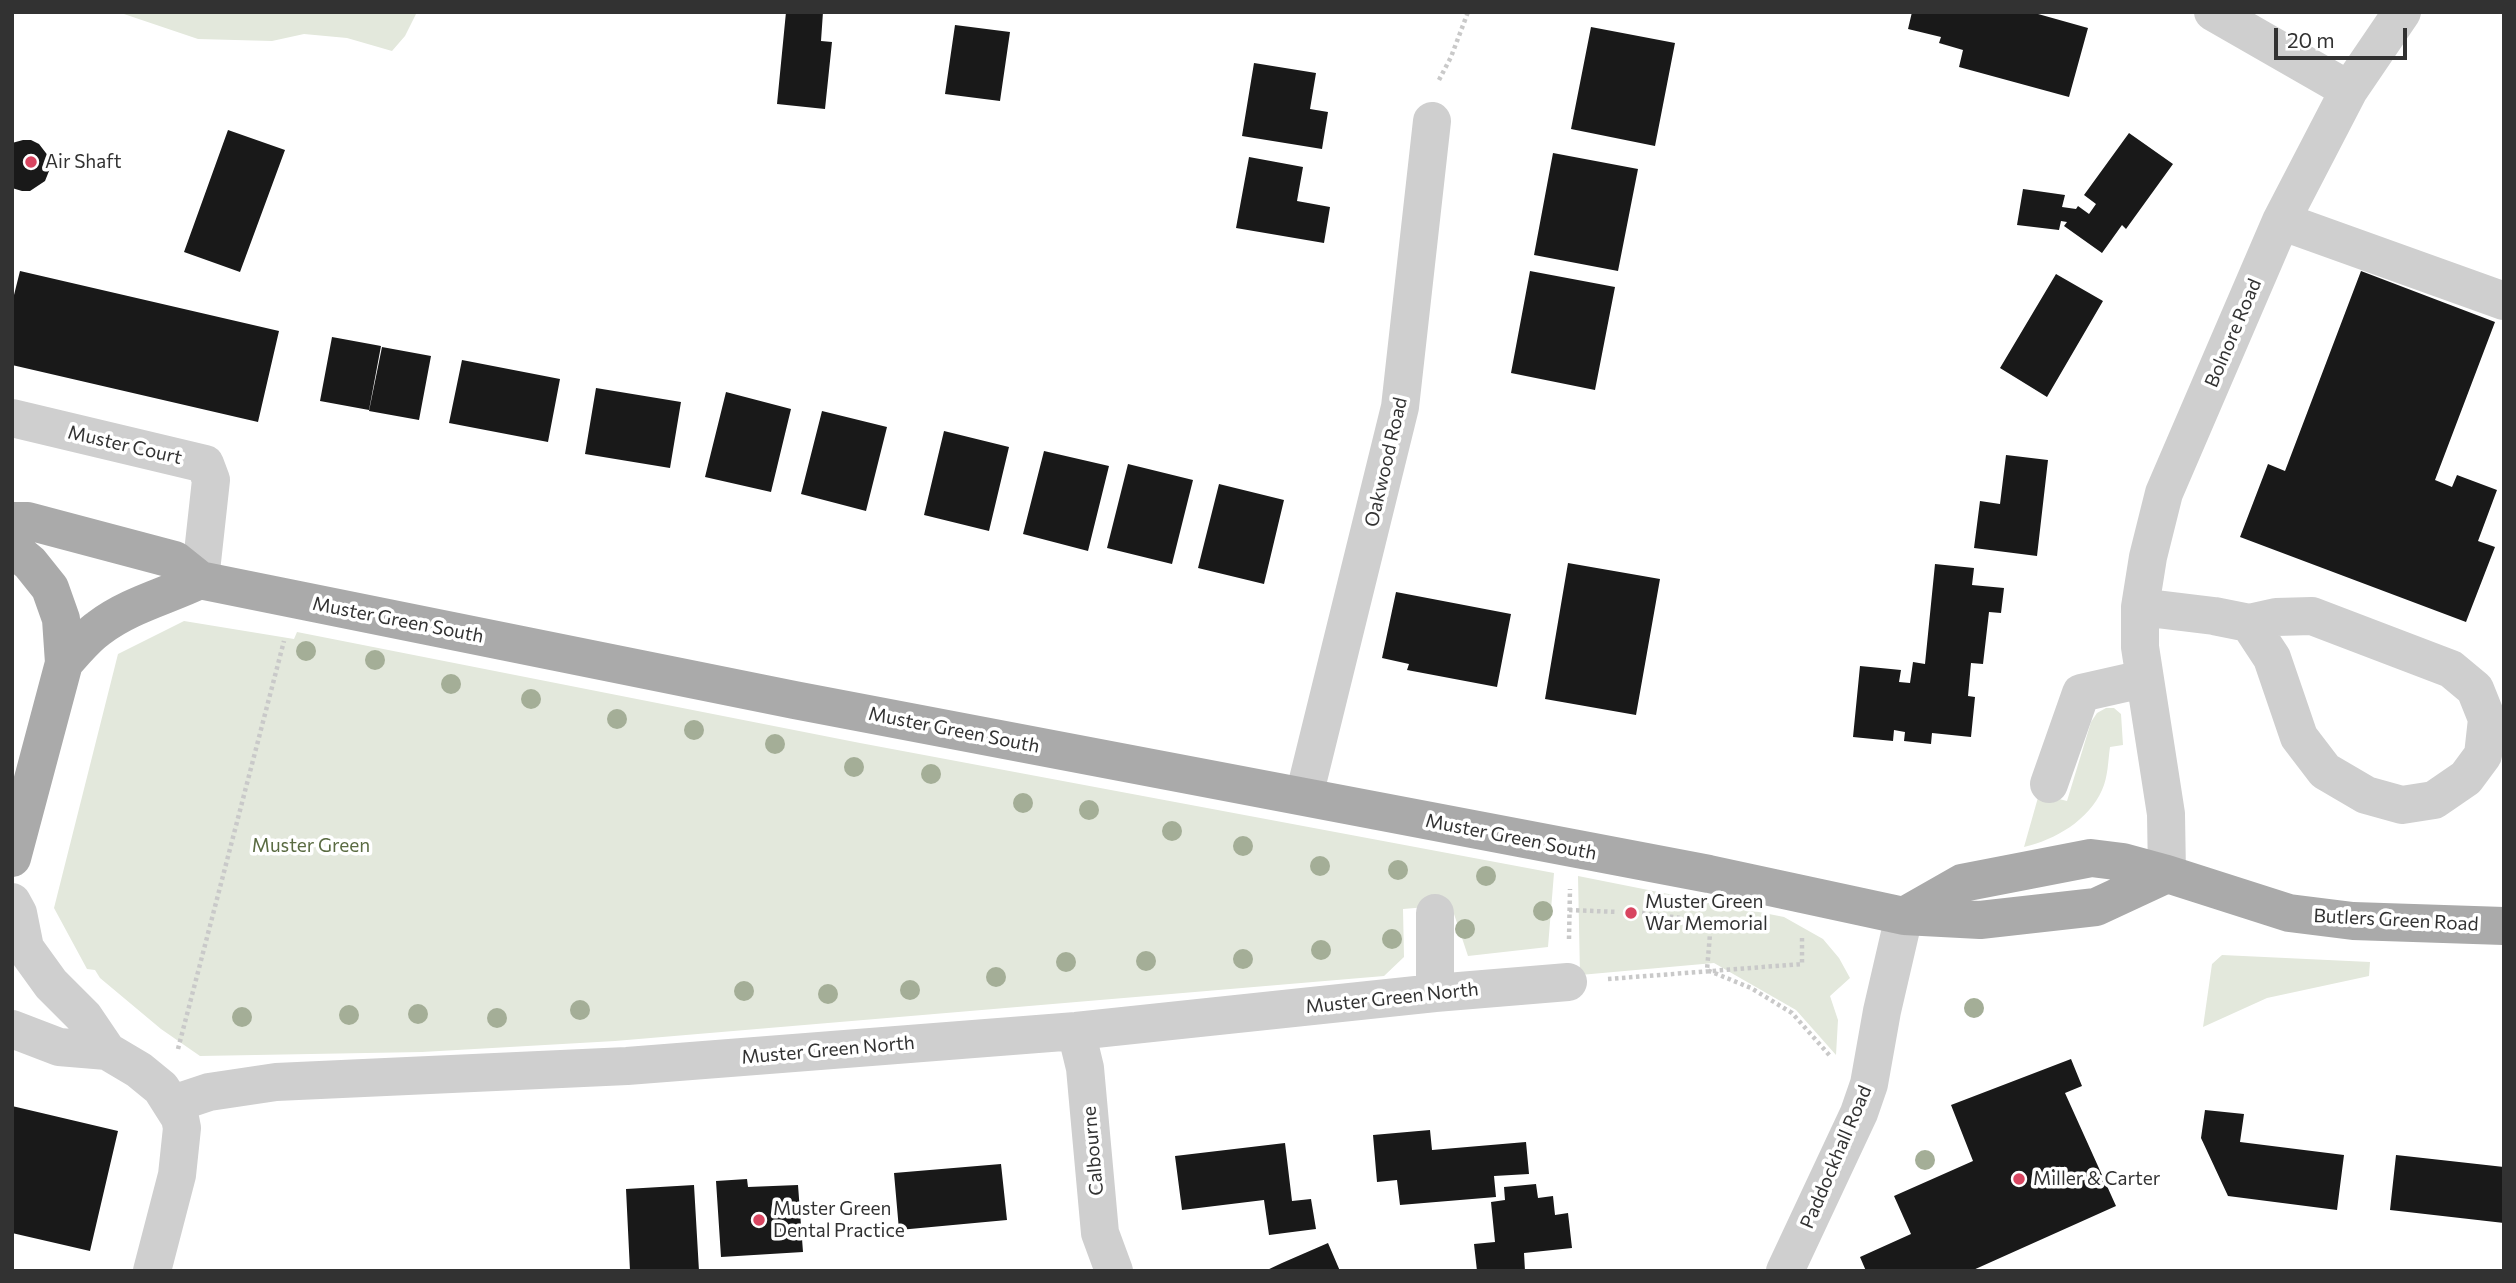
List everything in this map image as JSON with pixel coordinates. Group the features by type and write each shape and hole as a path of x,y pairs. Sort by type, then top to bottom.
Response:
{"main road":[{"name":"Muster Green South","path":"12,521 28,521 175,560 200,580 795,700 1722,877 1905,916"},
{"path":"12,548 30,563 50,588 61,619 64,663 12,858"},
{"path":"64,663 99,628 133,608 169,596 200,580"},
{"path":"1905,916 1980,920 2096,907 2168,874"},
{"name":"Butlers Green Road","path":"2168,874 2289,913 2353,921 2504,926"}],"street":[{"path":"2213,12 2349,90"},
{"name":"Bolnore Road","path":"2168,874 2166,814 2140,647 2140,607 2148,556 2164,493 2281,221 2349,90 2402,12"},
{"name":"Oakwood Road","path":"1304,796 1400,407 1432,121"},
{"path":"2281,221 2504,301"},
{"name":"Muster Court","path":"12,418 205,464 211,480 200,580"},
{"path":"2140,607 2214,616 2249,624 2276,617 2312,615 2451,669 2475,689 2487,719 2483,755 2466,778 2434,800 2402,805 2367,795 2325,771 2299,737 2272,659 2249,624"},
{"path":"2049,784 2081,693 2143,679"},
{"path":"12,902 18,913 25,948 51,984 84,1017 107,1051 139,1070 161,1088 173,1104 182,1128 177,1175 152,1271"},
{"path":"1435,913 1435,993"},
{"name":"Paddockhall Road","path":"1785,1271 1859,1113 1869,1084 1882,1011 1905,916"},
{"name":"Muster Green North","path":"173,1104 209,1092 276,1082 627,1066 1076,1031 1435,993 1568,982"},
{"path":"12,1030 59,1047 107,1051"},
{"name":"Calbourne","path":"1076,1031 1085,1068 1100,1233 1114,1271"}],"path":[{"path":"1432,121 1435,88 1451,57 1468,12"},
{"path":"178,1050 295,599"},
{"path":"1573,849 1568,982 1802,964"},
{"path":"1569,910 1618,912"},
{"path":"1642,913 1711,922 1707,970"},
{"path":"1707,970 1751,988 1793,1013 1837,1064"}],"green space":[{"path":"118,12 417,12 405,36 392,51 347,38 304,34 272,41 198,39"},
{"name":"Muster Green","path":"184,621 294,639 297,632 860,743 1554,873 1548,947 1468,956 1451,905 1403,909 1404,957 1384,976 615,1041 422,1052 200,1056 161,1029 100,978 95,970 87,969 54,908 118,654"},
{"path":"2106,708 2114,708 2121,714 2123,745 2110,747 2106,780 2096,801 2089,811 2070,827 2024,847 2039,794 2067,801 2091,722 2097,713"},
{"path":"1578,876 1784,917 1823,939 1839,958 1850,978 1830,996 1838,1020 1836,1055 1796,1010 1714,963 1580,975"},
{"path":"2222,955 2370,962 2369,976 2267,998 2203,1027 2212,964"}],"building":[{"path":"786,12 823,12 821,41 832,42 825,109 777,104"},
{"path":"1912,12 2031,12 2088,28 2069,97 1959,67 1963,50 1939,43 1941,37 1908,29"},
{"path":"955,25 1010,32 1000,101 945,94"},
{"path":"1591,27 1675,43 1655,146 1571,129"},
{"path":"1254,63 1316,73 1310,109 1328,112 1322,149 1242,136"},
{"path":"228,130 285,150 240,272 184,252"},
{"path":"2129,133 2173,164 2126,229 2122,225 2102,253 2064,226 2067,222 2061,221 2059,230 2017,225 2023,189 2065,195 2062,207 2076,209 2078,206 2089,214 2096,204 2084,195"},
{"name":"Air Shaft","path":"23,140 39,144 49,157 51,166 45,181 30,191 12,188 12,143"},
{"path":"1553,153 1638,169 1618,271 1534,255"},
{"path":"1249,157 1303,167 1297,201 1330,207 1324,243 1236,228"},
{"path":"20,271 279,331 258,422 12,365 12,303"},
{"path":"1530,271 1615,287 1595,390 1511,373"},
{"path":"2361,271 2495,322 2435,480 2452,487 2457,475 2497,490 2478,541 2495,547 2466,622 2240,537 2268,464 2285,471"},
{"path":"2056,274 2103,301 2047,397 2000,368"},
{"path":"332,337 381,346 369,410 320,401"},
{"path":"382,347 431,356 419,420 369,411"},
{"path":"462,360 560,379 548,442 449,423"},
{"path":"596,388 681,402 670,468 585,454"},
{"path":"726,392 791,409 771,492 705,477"},
{"path":"822,411 887,427 866,511 801,494"},
{"path":"944,431 1009,447 989,531 924,515"},
{"path":"1044,451 1109,466 1088,551 1023,534"},
{"path":"2006,455 2048,460 2037,556 1974,548 1980,501 2000,504"},
{"path":"1128,464 1193,480 1172,564 1107,548"},
{"path":"1219,484 1284,500 1264,584 1198,568"},
{"path":"1568,563 1660,579 1636,715 1545,699"},
{"path":"1935,564 1974,568 1972,585 2004,588 2001,613 1989,612 1983,664 1971,663 1968,696 1975,697 1971,737 1932,733 1931,744 1904,741 1905,732 1894,730 1893,741 1853,737 1860,666 1901,670 1899,682 1910,683 1913,662 1925,664"},
{"path":"1396,592 1511,614 1497,687 1407,670 1409,664 1382,658"},
{"name":"Miller & Carter","path":"2071,1059 2082,1086 2065,1093 2116,1206 1971,1271 1866,1271 1860,1257 1911,1234 1894,1196 1973,1161 1951,1105"},
{"path":"12,1106 118,1131 90,1251 12,1233"},
{"path":"2205,1110 2244,1114 2240,1142 2344,1155 2337,1210 2228,1196 2201,1138"},
{"path":"1430,1130 1432,1150 1526,1142 1529,1174 1494,1176 1496,1197 1400,1205 1397,1180 1377,1182 1373,1135"},
{"path":"1285,1143 1292,1201 1311,1199 1316,1229 1269,1235 1264,1200 1182,1210 1175,1156"},
{"path":"2396,1155 2504,1167 2504,1223 2390,1210"},
{"path":"1001,1164 1007,1220 899,1230 894,1173"},
{"name":"Muster Green Dental Practice","path":"747,1179 748,1187 798,1185 803,1252 721,1257 716,1181"},
{"path":"1536,1184 1538,1198 1553,1196 1555,1215 1568,1213 1572,1248 1524,1253 1525,1271 1477,1271 1474,1244 1495,1242 1491,1202 1505,1200 1504,1187"},
{"path":"694,1185 699,1271 630,1271 626,1189"},
{"path":"1328,1243 1340,1271 1265,1271 1282,1263"}],"place":[{"name":"Air Shaft","path":"31,162"},
{"name":"Muster Green War Memorial","path":"1631,913"},
{"name":"Miller & Carter","path":"2019,1179"},
{"name":"Muster Green Dental Practice","path":"759,1220"}]}
